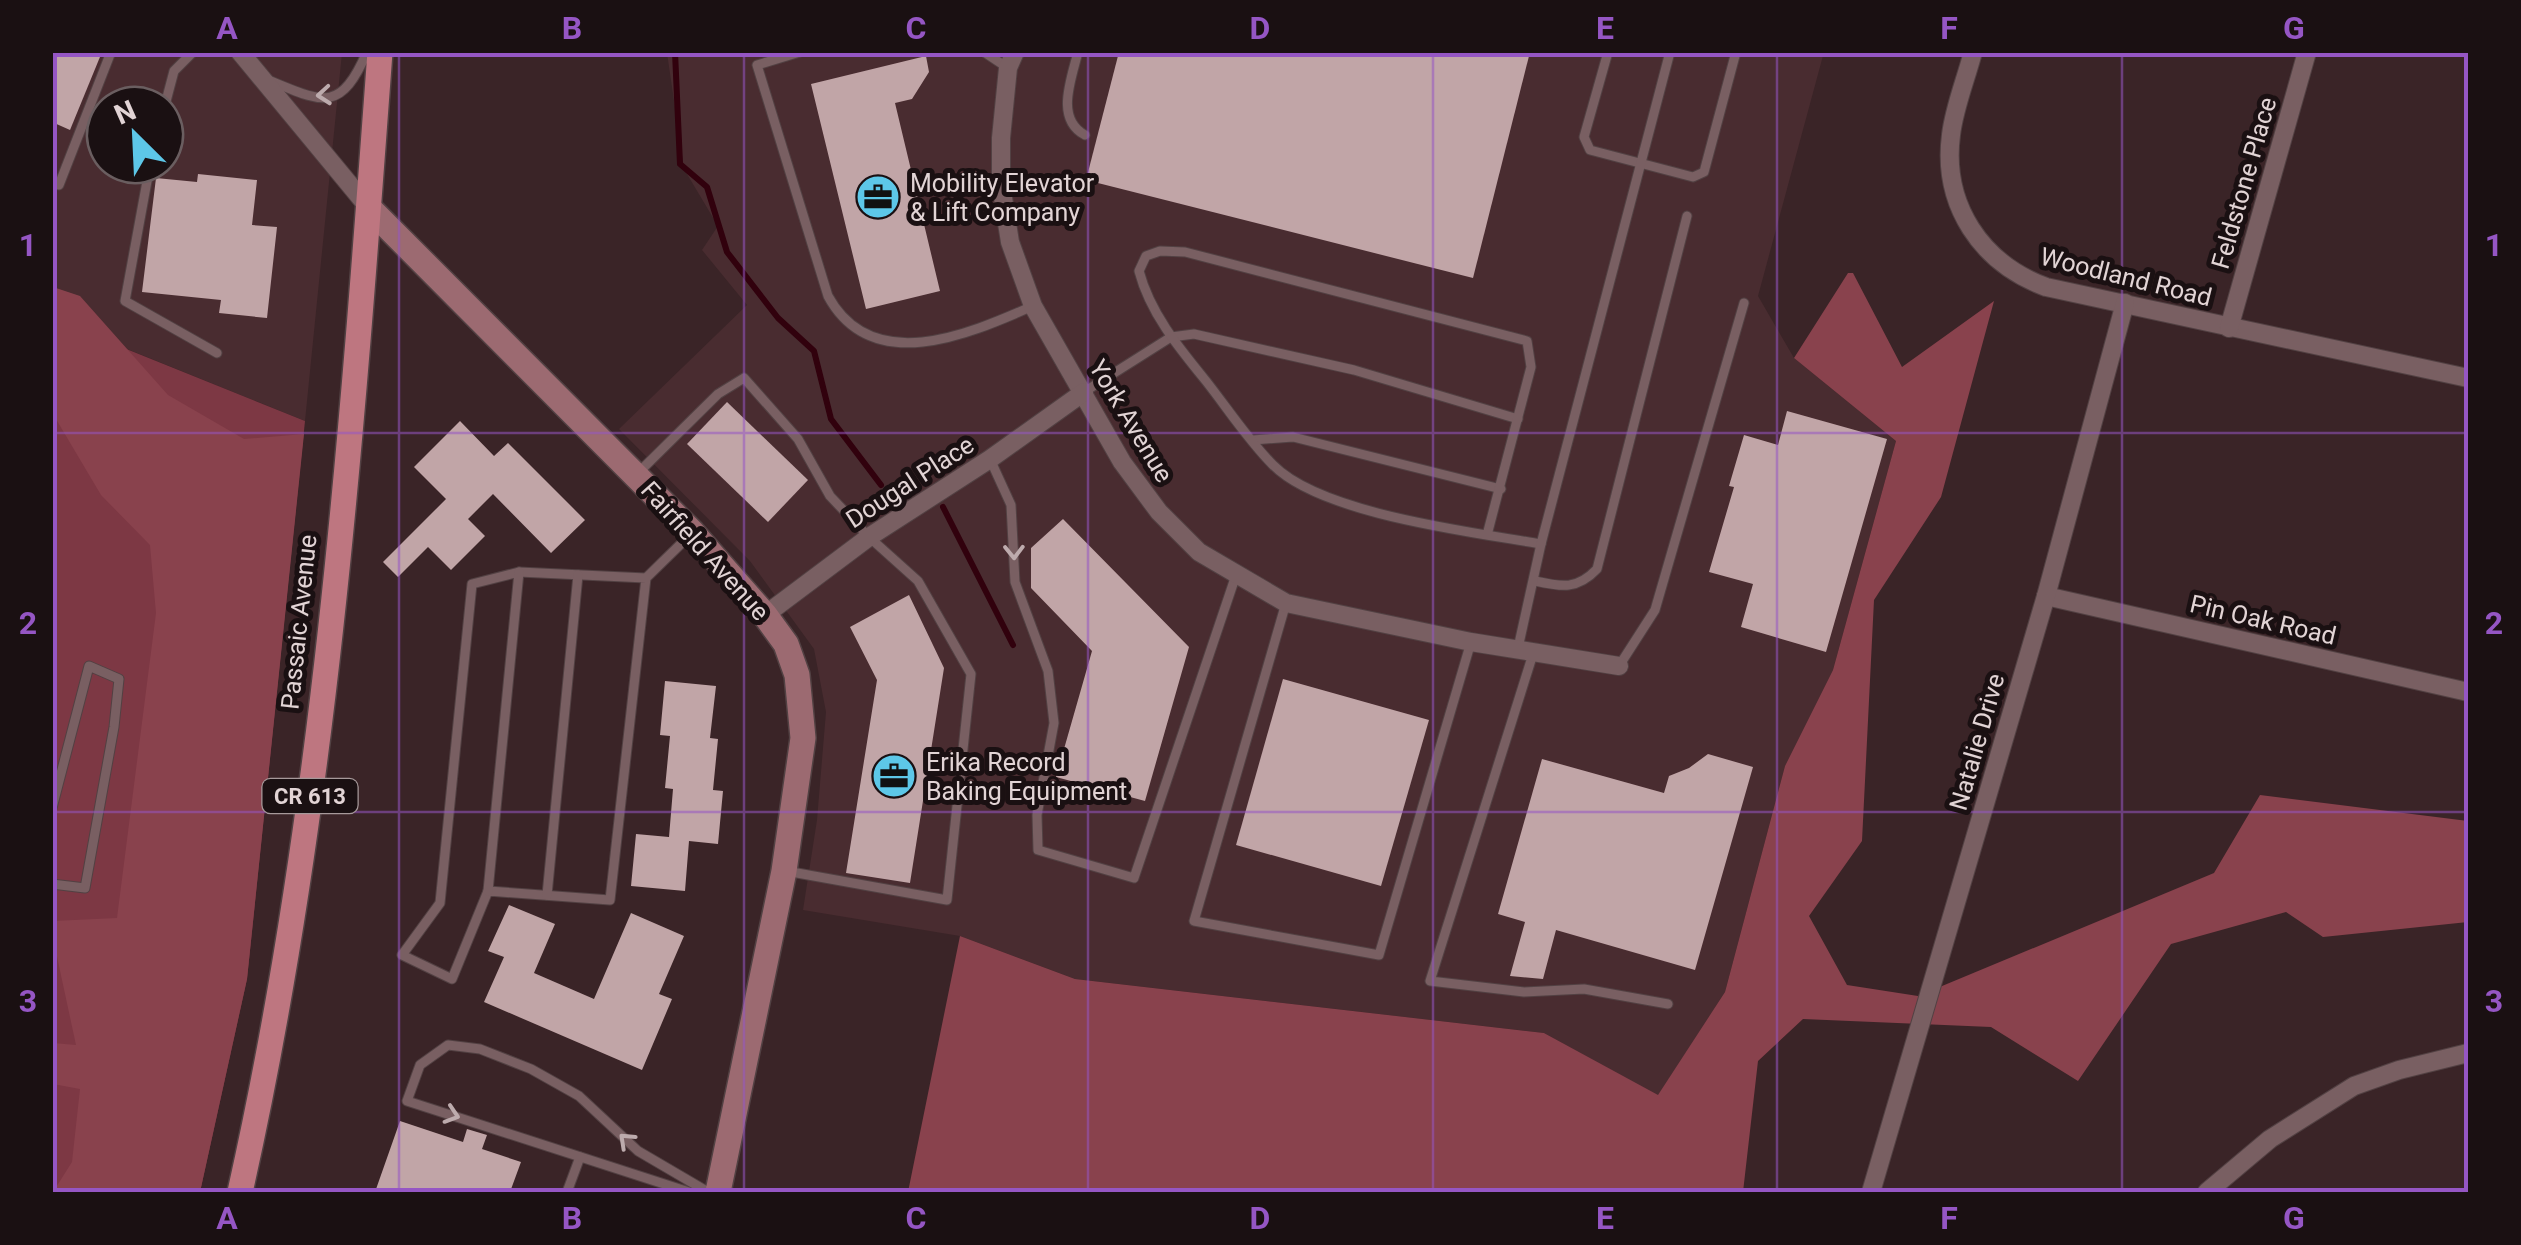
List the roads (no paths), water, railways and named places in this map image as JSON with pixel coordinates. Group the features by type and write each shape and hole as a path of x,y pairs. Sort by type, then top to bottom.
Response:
{"main road":[{"name":"Passaic Avenue","path":"240,1192 287,970 313,773 335,581 380,52"}],"street":[{"name":"Fairfield Avenue","path":"240,52 368,208 692,532 786,644 797,675 804,716 784,871 718,1192"},
{"name":"Woodland Road","path":"1973,52 1951,132 1949,161 1957,202 1969,228 1996,260 2033,282 2468,378"},
{"name":"Feldstone Place","path":"2230,328 2308,52"},
{"name":"York Avenue","path":"1012,60 1001,185 1010,242 1033,306 1122,462 1159,512 1200,552 1286,604 1471,642 1618,666"},
{"name":"Natalie Drive","path":"1871,1192 2046,596 2125,303"},
{"name":"Dougal Place","path":"765,616 869,537 990,460 1084,392"},
{"name":"Pin Oak Road","path":"2046,596 2468,692"},
{"path":"2208,1192 2270,1139 2354,1086 2399,1070 2468,1054"}],"lane":[{"path":"52,182 59,185 111,52"},
{"path":"170,85 174,71 193,52"},
{"path":"260,77 310,98 333,97 349,88 367,52"},
{"path":"800,52 756,65 828,296 848,325 878,338 941,342 1033,306"},
{"path":"984,52 1012,60"},
{"path":"1078,52 1066,116 1072,128 1084,135"},
{"path":"1608,52 1585,144 1590,150 1692,177 1704,172 1736,52"},
{"path":"1668,1004 1584,989 1524,992 1430,981 1526,651 1541,544 1670,52"},
{"path":"146,185 125,301 217,353"},
{"path":"1534,581 1572,588 1597,569 1687,216"},
{"path":"1487,535 1531,367 1527,341 1185,252 1160,251 1146,256 1139,271 1143,288 1171,338 1274,467 1334,502 1487,535 1541,544"},
{"path":"1618,666 1655,610 1744,302"},
{"path":"1084,392 1171,338 1194,334 1354,370 1518,419"},
{"path":"636,475 718,394 744,378 798,439 830,496 918,581 971,674 947,900 784,871"},
{"path":"1253,440 1292,437 1501,489"},
{"path":"990,460 1011,505 1015,582 1048,671 1054,723 1038,816 1038,850 1134,878 1236,575"},
{"path":"488,891 610,900 646,578 692,532"},
{"path":"519,572 488,891 452,979 402,955 440,903 472,584 519,572 646,578"},
{"path":"546,895 578,574"},
{"path":"1286,604 1194,921 1380,955 1471,642"},
{"path":"52,808 89,666 118,679 114,727 85,888 52,884"},
{"path":"689,1192 407,1101 420,1065 448,1045 480,1049 531,1070 579,1096 638,1151 708,1192"},
{"path":"566,1192 580,1157"},
{"path":"638,1192 643,1178"}],"waterway":[{"path":"675,52 680,164 707,187 727,252 778,318 814,351 831,419 881,485"},
{"path":"943,507 1013,645"}],"place":[{"name":"Mobility Elevator & Lift Company","path":"878,197"},
{"name":"Erika Record Baking Equipment","path":"894,776"}]}
